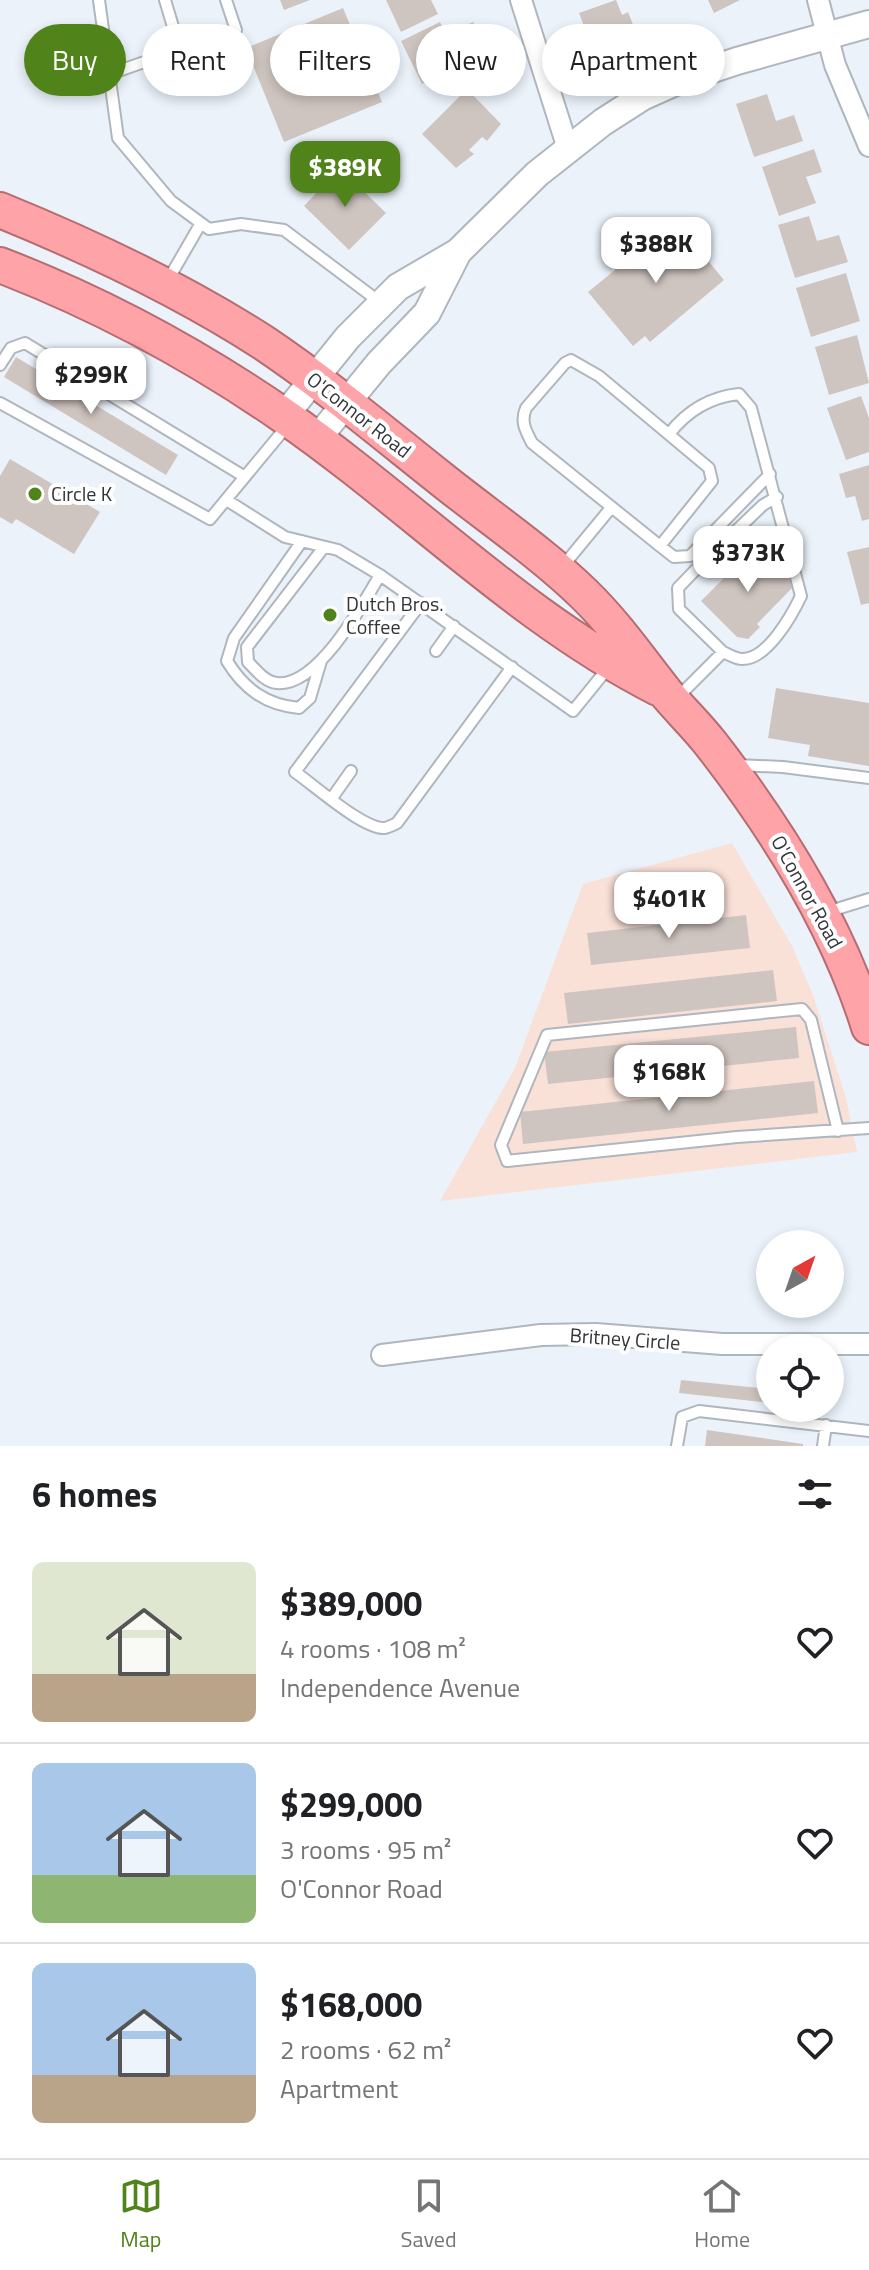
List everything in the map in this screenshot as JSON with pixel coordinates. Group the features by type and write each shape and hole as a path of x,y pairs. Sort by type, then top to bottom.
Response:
{"highway":[{"path":"0,184 50,230"},
{"name":"O'Connor Road","path":"0,210 50,230 164,286 263,343 314,379 582,592 629,642 670,697 727,764 781,841 843,958 869,1027"},
{"name":"O'Connor Road","path":"9,272 146,332 297,426 440,538 611,665 670,697"}],"street":[{"path":"521,0 568,149"},
{"path":"818,0 835,65 869,146"},
{"path":"297,426 314,379 398,287 458,252 537,174 616,114 667,86 737,61 869,24"},
{"path":"297,426 346,404 427,313 458,252"},
{"name":"Britney Circle","path":"382,1355 555,1335 596,1334 708,1344 869,1344"}],"lane":[{"path":"99,0 102,24"},
{"path":"165,0 172,24"},
{"path":"226,0 234,24"},
{"path":"111,96 118,138 171,201 209,229 241,224 284,230 382,303"},
{"path":"164,286 201,223"},
{"path":"0,365 11,348 25,343 245,477"},
{"path":"660,546 712,481 709,468 580,362 571,360 565,363 526,408 522,417 532,443 610,509 674,557 690,556 770,474"},
{"path":"669,434 685,414 721,396 739,394 751,408 801,596 787,625 756,655 741,659 723,652 679,609 678,588 705,560"},
{"path":"0,403 210,519 245,477 297,426"},
{"path":"720,546 763,505 777,497"},
{"path":"228,501 285,537 338,550 380,575 573,711 611,665"},
{"path":"558,573 610,509"},
{"path":"302,541 234,638 227,661 238,679 262,698 280,706 299,708 310,698 321,661"},
{"path":"324,547 247,647 248,662 274,683 295,682 321,661 380,575"},
{"path":"421,603 295,772 369,825 384,828 397,823 512,667"},
{"path":"436,651 454,626"},
{"path":"670,697 723,652"},
{"path":"727,764 783,767 869,778"},
{"path":"332,798 351,771"},
{"path":"821,913 869,899"},
{"path":"838,1131 811,1020 802,1009 547,1035 501,1145 507,1161 737,1137 838,1131 869,1128"},
{"path":"677,1446 682,1417 699,1411 869,1431"},
{"path":"823,1446 826,1425"}],"shaded area":[{"path":"732,843 792,946 813,995 846,1098 857,1152 440,1201 515,1068 583,884"}],"building":[{"path":"280,0 310,0 284,10"},
{"path":"386,0 431,0 438,14 401,32 400,24"},
{"path":"616,0 622,15 628,12 633,24 583,24 579,13"},
{"path":"708,0 740,0 714,13"},
{"path":"343,8 350,24 304,24"},
{"path":"416,34 416,72 401,41"},
{"path":"270,38 270,96 380,96 382,102 284,142 254,68 254,45"},
{"path":"767,94 776,121 794,115 803,141 754,157 736,104"},
{"path":"460,96 474,96 501,124 487,141 482,137 469,150 474,154 456,168 422,134"},
{"path":"814,149 822,172 806,177 816,203 779,216 762,167"},
{"path":"340,168 386,213 349,250 304,206"},
{"path":"809,216 817,241 839,235 848,262 795,278 778,225"},
{"path":"675,221 724,280 650,342 645,336 633,346 588,292 615,270 613,266 626,255 630,259 648,244 645,241 654,233 657,236"},
{"path":"846,273 860,321 811,337 796,288"},
{"path":"857,335 869,383 829,395 815,347"},
{"path":"16,357 178,455 166,475 4,377"},
{"path":"861,396 869,418 869,452 846,460 827,408"},
{"name":"Circle K","path":"10,459 100,512 74,554 16,519 12,524 0,517 0,476"},
{"path":"869,465 869,519 862,521 855,496 846,498 839,474"},
{"path":"756,546 795,585 757,624 760,627 748,639 737,637 701,601"},
{"path":"869,547 869,603 861,605 847,552"},
{"path":"776,688 869,703 869,766 808,756 810,745 768,738"},
{"path":"746,915 750,948 591,965 587,933"},
{"path":"773,970 777,1001 568,1024 564,993"},
{"path":"796,1027 799,1058 548,1084 544,1052"},
{"path":"814,1081 818,1113 523,1144 520,1112"},
{"path":"681,1380 756,1388 756,1401 679,1393"},
{"path":"707,1430 803,1444 803,1446 705,1446"}],"place":[{"name":"Circle K","path":"35,494"},
{"name":"Dutch Bros. Coffee","path":"330,615"}]}
